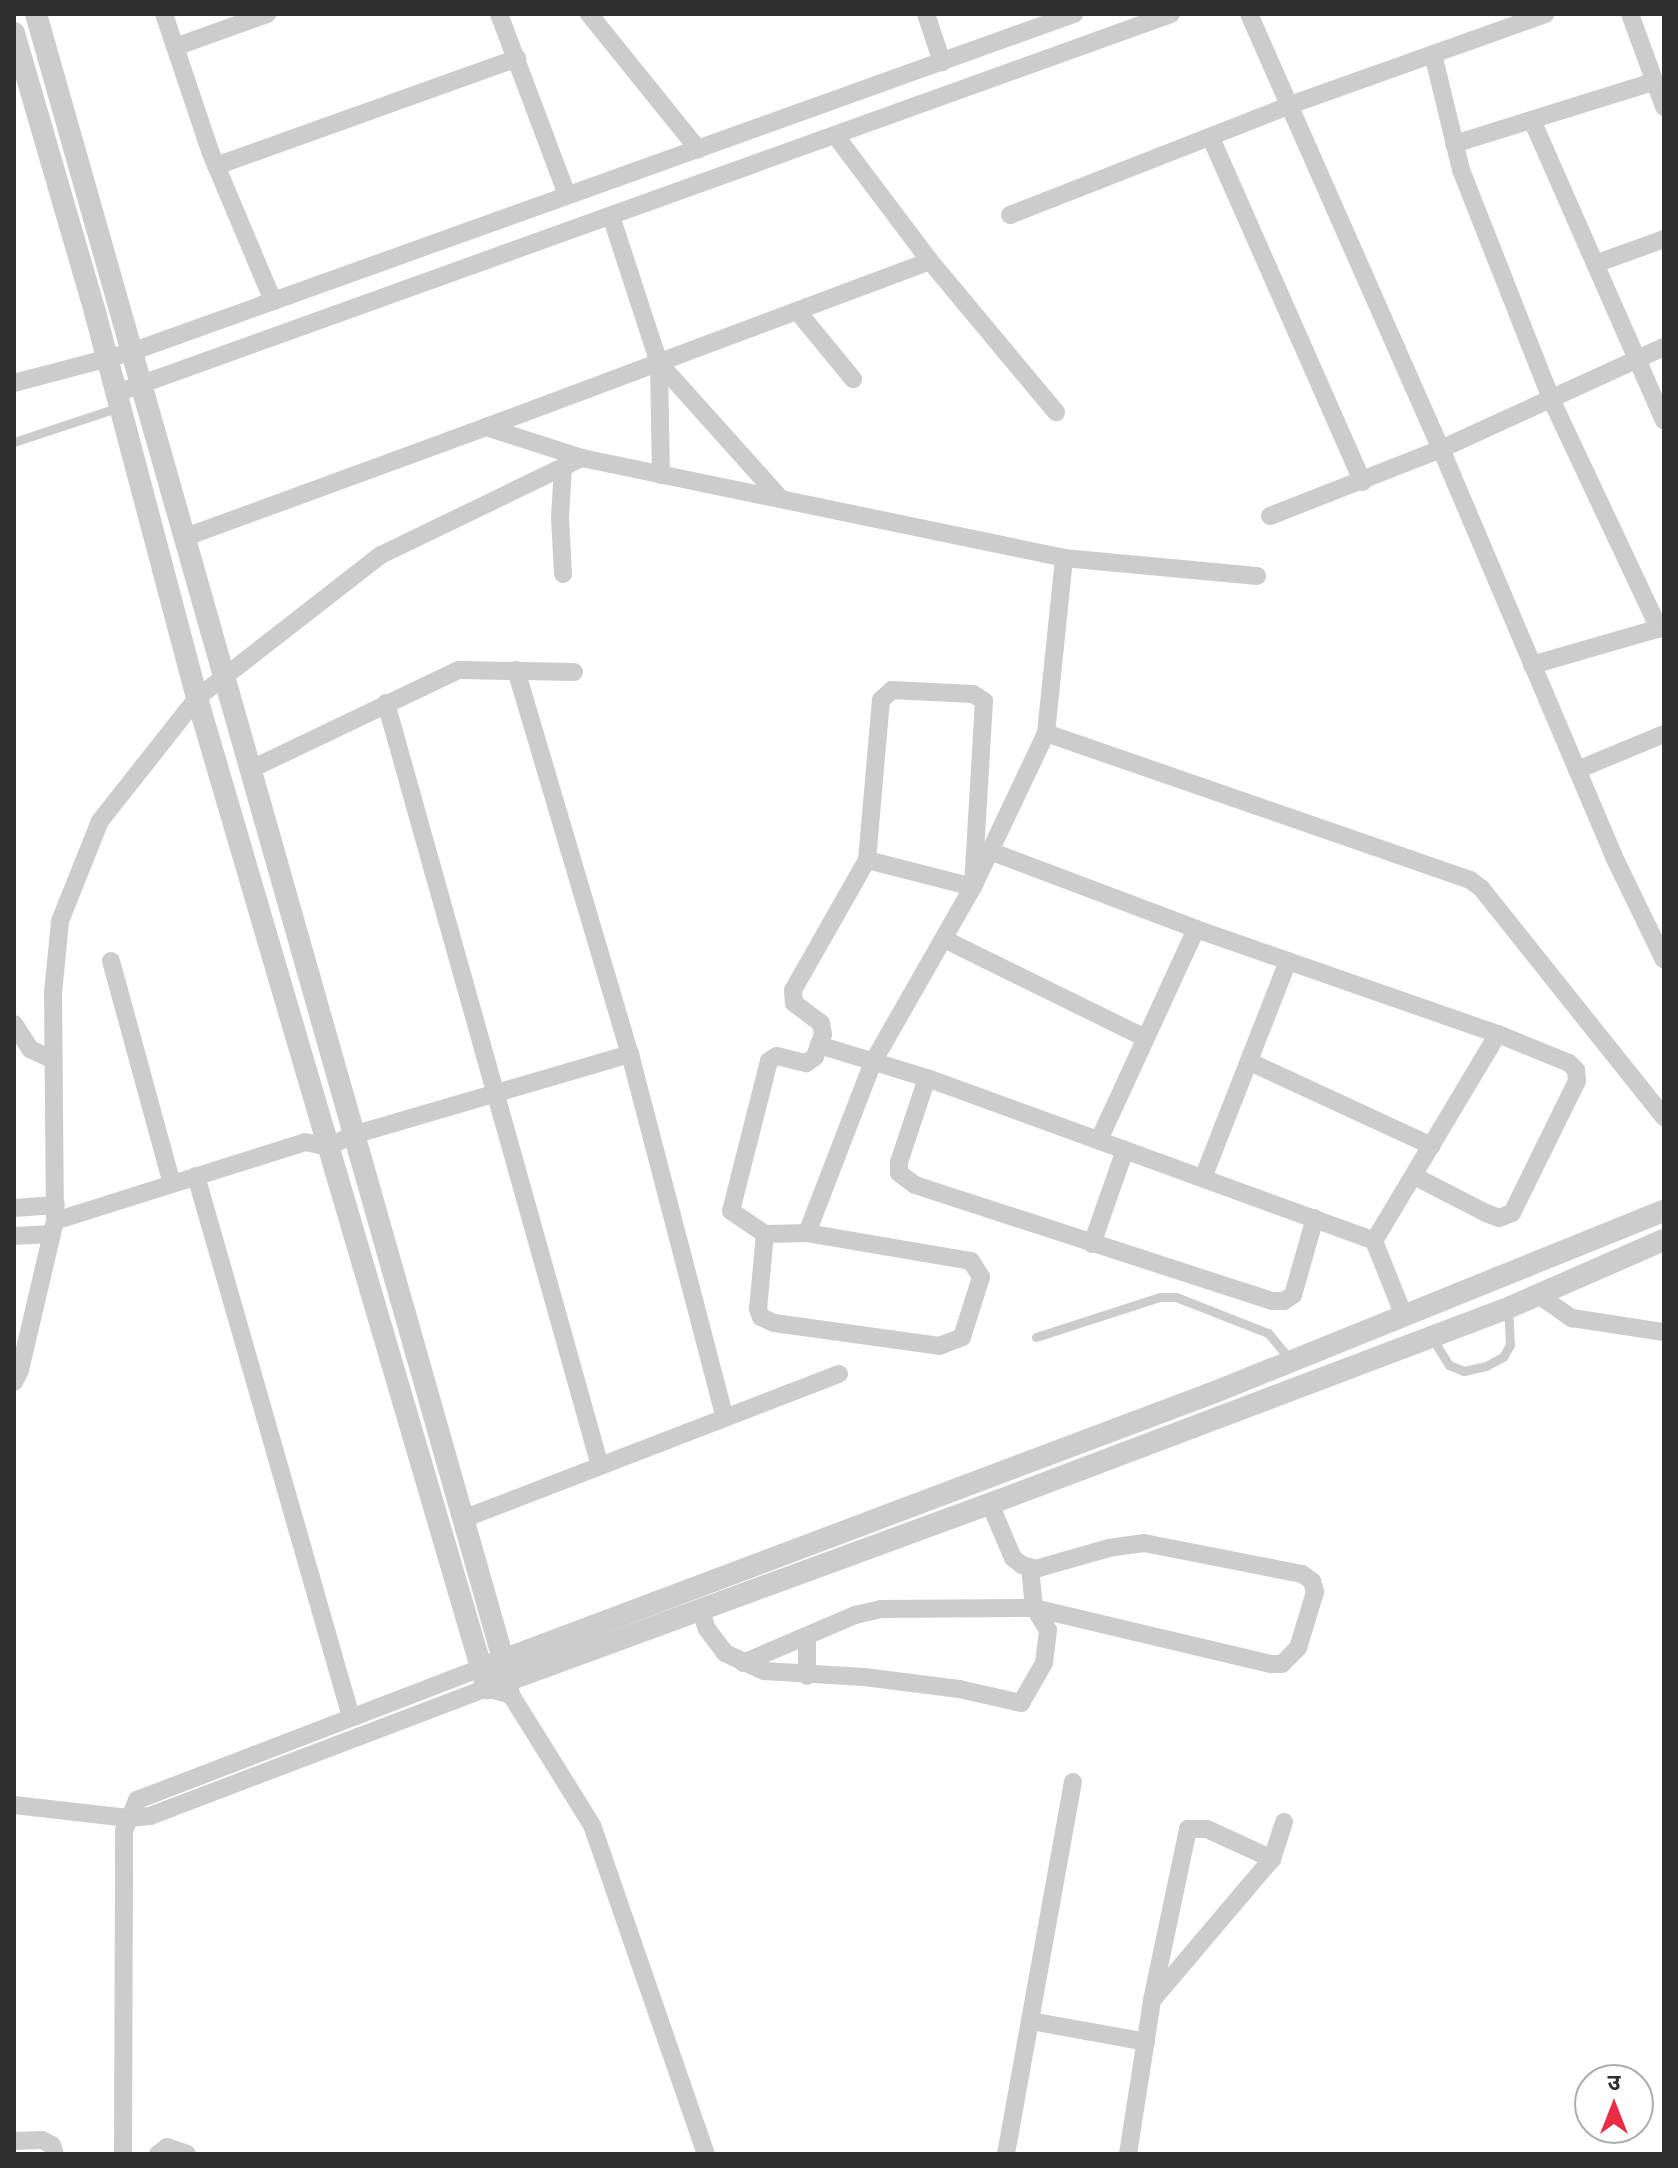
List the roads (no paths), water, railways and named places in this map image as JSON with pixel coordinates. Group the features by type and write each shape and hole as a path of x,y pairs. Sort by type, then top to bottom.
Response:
{"street":[{"path":"36,14 508,1678 592,1825 706,2154"},
{"path":"164,14 216,166 273,301"},
{"path":"175,47 267,14"},
{"path":"499,14 567,195"},
{"path":"589,14 698,149"},
{"path":"926,14 942,62"},
{"path":"14,383 131,352 1074,14"},
{"path":"118,400 140,385 1171,14"},
{"path":"1249,14 1441,449 1577,770 1664,960"},
{"path":"1010,215 1290,105 1545,14"},
{"path":"1630,14 1664,107"},
{"path":"14,33 107,358 197,698 483,1678"},
{"path":"1433,54 1461,170 1551,399 1662,628 1532,665"},
{"path":"216,166 517,58"},
{"path":"1454,144 1653,82"},
{"path":"1532,120 1664,420"},
{"path":"835,135 930,261 1056,412"},
{"path":"1211,138 1363,482"},
{"path":"611,216 659,363 661,475"},
{"path":"1595,264 1664,239"},
{"path":"183,538 930,261"},
{"path":"798,312 853,379"},
{"path":"1270,516 1441,449 1664,347"},
{"path":"659,363 781,499"},
{"path":"486,427 582,458 1064,558 1257,576"},
{"path":"14,1382 20,1370 54,1220 53,993 60,921 100,821 197,698 381,555 582,458"},
{"path":"563,467 560,518 563,574"},
{"path":"807,1233 873,1062 973,887 1046,733 1064,558"},
{"path":"249,770 459,670 574,672"},
{"path":"516,670 630,1054 725,1418"},
{"path":"765,1234 758,1309 761,1317 774,1323 939,1346 962,1337 981,1277 971,1261 807,1233 765,1234 736,1216 731,1203 769,1061 777,1056 806,1063 815,1057 823,1034 821,1023 794,1003 793,990 867,860 881,700 892,690 973,694 984,701 973,887"},
{"path":"386,703 600,1466"},
{"path":"1046,733 1470,880 1664,1117"},
{"path":"1577,770 1664,734"},
{"path":"990,851 1196,929 1498,1034 1569,1063 1576,1070 1577,1081 1512,1213 1499,1218 1414,1176"},
{"path":"867,860 973,887"},
{"path":"1099,1140 1196,929"},
{"path":"944,939 1145,1038"},
{"path":"111,961 172,1184"},
{"path":"1203,1178 1288,961"},
{"path":"14,1024 30,1049 54,1060"},
{"path":"1374,1241 1498,1034"},
{"path":"819,1045 927,1078 1374,1241 1404,1316"},
{"path":"14,1236 54,1220 305,1142 328,1147 353,1135 630,1054"},
{"path":"1250,1062 1432,1146"},
{"path":"927,1078 899,1173 915,1185 1273,1301 1284,1301 1293,1295 1315,1218"},
{"path":"1092,1244 1125,1150"},
{"path":"196,1176 351,1717"},
{"path":"14,1208 54,1220"},
{"path":"508,1678 691,1589 1292,1361 1664,1211"},
{"path":"123,2154 124,1831 137,1800 146,1794 351,1717 483,1678 508,1678 701,1611 1540,1296 1664,1240"},
{"path":"1540,1296 1572,1318 1664,1332"},
{"path":"463,1519 839,1374"},
{"path":"743,1663 855,1615 881,1609 1034,1608 1282,1664 1298,1648 1315,1592 1312,1581 1293,1571 1144,1543 1109,1548 1056,1564 1030,1567 1013,1558 983,1479"},
{"path":"691,1589 707,1629 725,1653 764,1671 807,1676 864,1677 959,1689 1021,1703 1044,1663 1048,1630 1034,1608 1030,1567"},
{"path":"807,1638 807,1676"},
{"path":"14,1805 128,1818 162,1812 483,1678"},
{"path":"1006,2154 1073,1782"},
{"path":"1152,2000 1272,1859 1284,1822"},
{"path":"1128,2154 1152,2000 1188,1829 1207,1829 1272,1859"},
{"path":"1031,2021 1146,2042"},
{"path":"14,2141 42,2140 52,2145 55,2154"},
{"path":"158,2154 167,2147 187,2154"}],"lane":[{"path":"14,442 118,400"},
{"path":"1036,1337 1160,1297 1176,1297 1268,1333 1292,1361"},
{"path":"1432,1337 1449,1365 1464,1371 1486,1366 1503,1357 1510,1345 1508,1308"}]}
